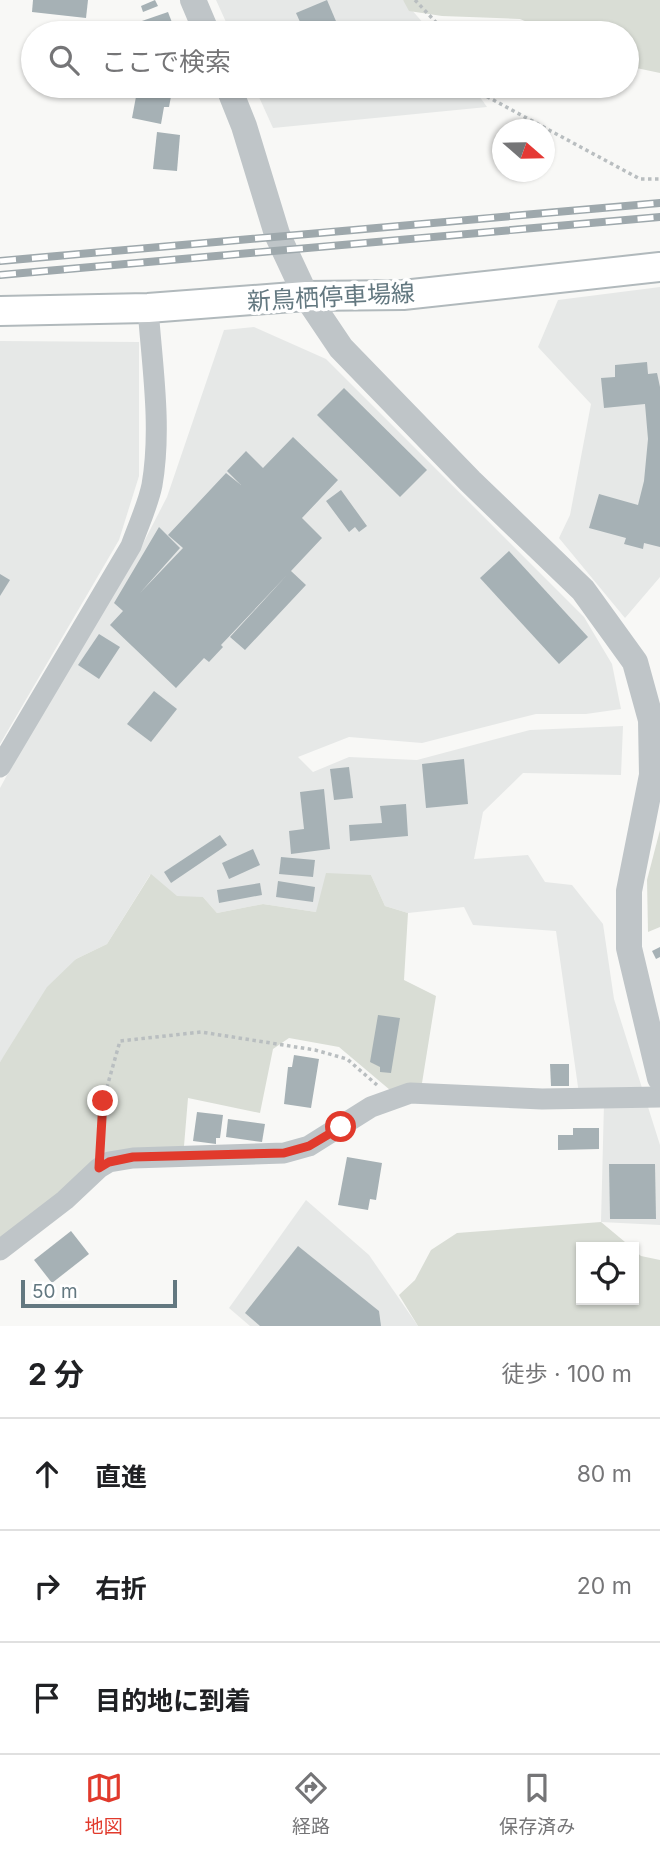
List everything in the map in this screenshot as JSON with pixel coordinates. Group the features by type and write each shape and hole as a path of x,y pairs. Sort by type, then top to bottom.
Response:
{"main road":[{"name":"新鳥栖停車場線","path":"0,311 148,308 306,296 402,295 660,267"}],"street":[{"path":"193,0 202,21"},
{"path":"233,98 277,234 306,296 341,348 470,481 583,590 635,662 656,720 652,775 629,891 629,948 660,1078"},
{"path":"0,767 131,546 142,517 152,485 155,444 148,308"},
{"path":"0,1250 109,1162 133,1157 284,1153 309,1146 392,1097 410,1093 542,1099 660,1097"}],"path":[{"path":"415,0 435,21"},
{"path":"490,98 640,178 660,179"},
{"path":"99,1168 103,1101 120,1041 201,1032 315,1050 347,1059 392,1097"}],"shaded area":[{"path":"216,0 403,0 421,21 226,21"},
{"path":"403,0 660,0 660,73 639,69 639,21 525,21 442,16 409,11"},
{"path":"259,98 481,98 487,107 273,128"},
{"path":"660,287 660,577 625,618 559,538 570,515 591,404 538,347 558,300"},
{"path":"254,327 326,359 584,617 612,664 621,709 586,714 536,714 422,743 349,737 298,757 313,772 349,757 417,760 530,730 623,726 621,775 523,773 483,812 474,859 528,855 545,882 572,885 603,924 614,999 660,1145 660,1225 601,1222 604,1103 579,1094 556,931 473,925 464,907 408,913 385,906 371,875 316,912 263,904 217,913 203,897 177,897 150,875 107,944 76,959 0,1062 0,788 50,696 135,559 167,497 224,330"},
{"path":"0,341 139,342 139,476 119,540 0,744"},
{"path":"660,830 660,927 648,932 647,880"},
{"path":"326,873 371,875 385,906 408,913 404,980 436,996 422,1083 390,1090 339,1047 289,1038 273,1049 260,1113 188,1098 184,1146 94,1159 37,1215 0,1242 0,1062 47,987 76,959 107,944 151,874 177,896 203,897 217,913 263,904 316,912"},
{"path":"306,1200 369,1255 418,1326 250,1326 229,1308"},
{"path":"601,1222 625,1242 576,1242 576,1305 639,1305 639,1254 660,1260 660,1326 418,1326 399,1295 415,1280 431,1250 457,1233"}],"building":[{"path":"33,0 88,0 86,18 32,12"},
{"path":"155,0 158,6 143,12 141,6"},
{"path":"327,0 336,21 300,21 296,13"},
{"path":"168,12 171,21 142,21"},
{"path":"136,98 171,98 169,107 164,107 161,124 132,118"},
{"path":"157,132 180,135 177,171 153,169"},
{"path":"647,362 648,374 657,373 660,387 660,547 644,543 643,549 624,544 626,538 589,528 599,494 638,505 644,481 648,439 645,404 604,408 601,378 615,377 615,365"},
{"path":"344,388 427,470 400,497 317,415"},
{"path":"293,437 338,480 302,518 322,538 291,571 306,585 245,650 230,637 287,575 221,645 223,647 209,662 204,658 176,688 110,625 123,611 114,603 159,527 180,548 140,593 183,548 168,535 226,473 241,485 227,471 246,451 263,468"},
{"path":"341,490 367,526 359,532 355,527 349,532 326,501"},
{"path":"509,551 588,637 559,664 480,578"},
{"path":"0,574 10,580 0,596"},
{"path":"99,634 120,647 99,679 78,665"},
{"path":"154,691 177,709 151,742 127,724"},
{"path":"464,759 468,804 426,808 422,764"},
{"path":"349,767 353,798 334,800 330,769"},
{"path":"324,789 330,849 291,854 289,831 304,829 300,792"},
{"path":"406,804 408,836 350,841 349,825 382,823 380,806"},
{"path":"220,835 227,845 171,883 164,872"},
{"path":"253,849 260,865 229,879 222,863"},
{"path":"281,857 315,860 313,877 279,874"},
{"path":"278,881 315,887 313,902 276,897"},
{"path":"260,883 262,895 219,903 217,890"},
{"path":"660,947 660,957 656,959 652,951"},
{"path":"378,1015 400,1018 391,1073 380,1072 380,1067 370,1062"},
{"path":"294,1055 319,1059 311,1108 284,1104 288,1067 292,1067"},
{"path":"550,1064 569,1064 569,1086 551,1086"},
{"path":"197,1112 223,1115 220,1138 216,1138 216,1144 193,1141"},
{"path":"228,1119 265,1124 262,1142 226,1137"},
{"path":"573,1128 599,1128 599,1149 558,1150 558,1135 573,1135"},
{"path":"347,1157 382,1163 376,1200 370,1199 368,1210 338,1205"},
{"path":"609,1164 655,1164 656,1219 610,1219"},
{"path":"71,1231 89,1254 52,1283 34,1260"},
{"path":"298,1246 379,1311 381,1326 260,1326 245,1313"}],"railway":[{"path":"0,261 660,203"},
{"path":"0,275 660,217"}],"route":[{"path":"103,1101 99,1168 109,1162 133,1157 284,1153 309,1146 341,1127"}]}
